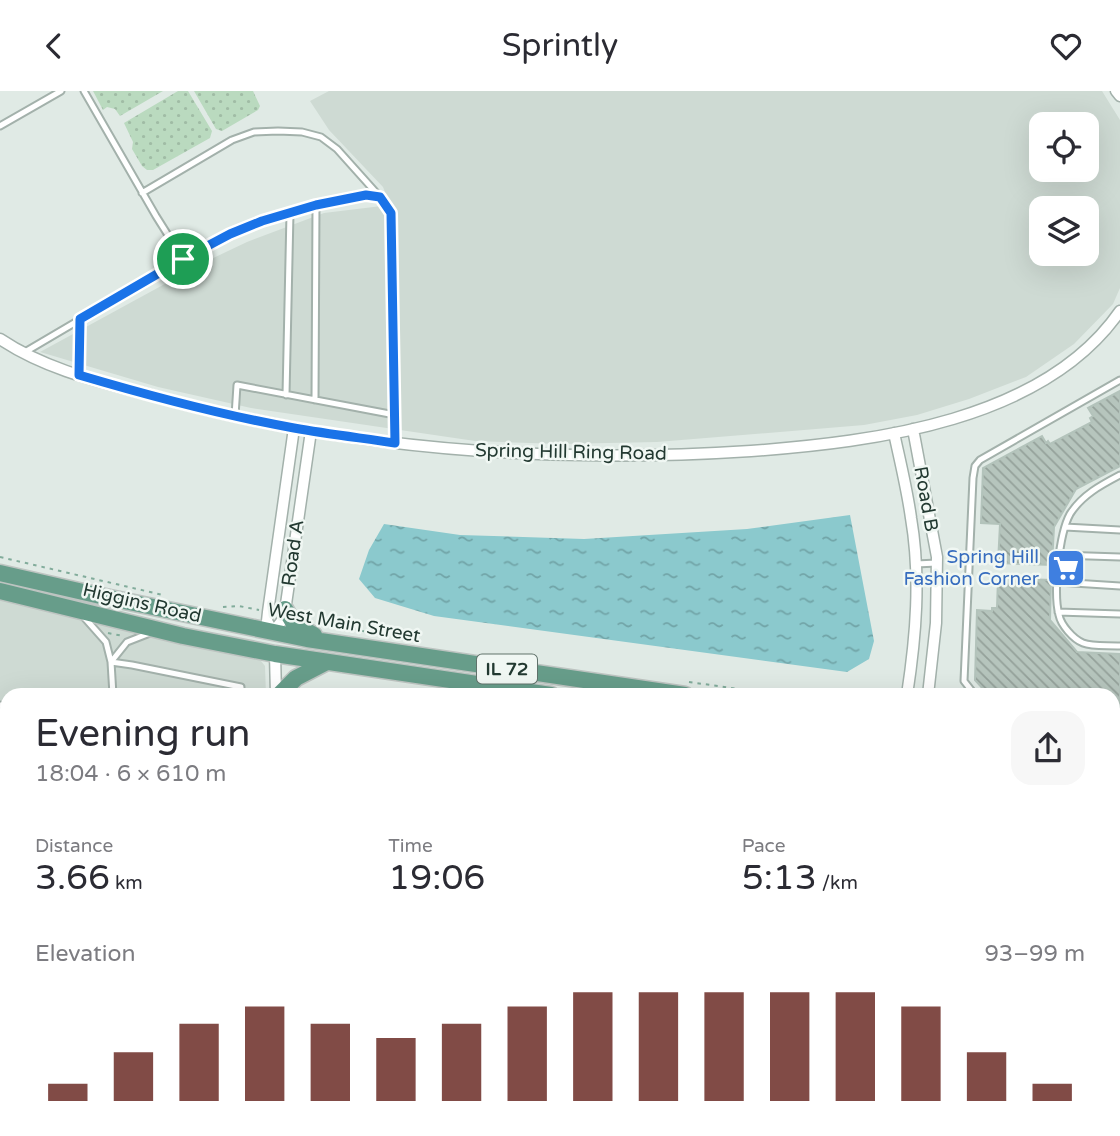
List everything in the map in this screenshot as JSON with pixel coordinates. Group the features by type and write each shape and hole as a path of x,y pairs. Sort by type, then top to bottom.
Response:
{"main road":[{"name":"West Main Street","path":"0,573 329,643 637,688"},
{"name":"Higgins Road","path":"0,591 160,630 275,654"},
{"path":"285,609 294,624 329,643"},
{"path":"273,632 275,654"},
{"name":"West Main Street","path":"275,654 503,688"},
{"path":"285,688 296,678 327,662"}],"street":[{"path":"1116,91 1120,96"},
{"name":"Spring Hill Ring Road","path":"0,339 23,354 79,375 170,401 311,431 395,443 513,453 568,456 687,455 833,443 913,429 975,411 1060,371 1116,325 1120,311"},
{"name":"Road A","path":"294,428 267,621 273,632 284,618 311,431"},
{"name":"Road B","path":"913,429 937,563 936,623 929,688"},
{"name":"Road B","path":"894,433 912,518 916,563 915,638 909,688"},
{"path":"275,654 277,688"}],"lane":[{"path":"0,126 61,91"},
{"path":"84,91 183,259"},
{"path":"142,193 232,140 254,132 302,132 321,137 337,149 391,213 395,443"},
{"path":"23,354 230,234 316,205 353,196 380,197"},
{"path":"315,400 316,205"},
{"path":"286,395 290,213"},
{"path":"79,375 80,319"},
{"path":"970,688 964,681 975,466 980,460 1120,380"},
{"path":"235,416 237,385 395,415"},
{"path":"1120,475 1095,489 1070,515 1059,555 1058,582 1058,612 1068,630 1084,643 1120,646"},
{"path":"1065,527 1120,530"},
{"path":"1059,555 1120,558"},
{"path":"916,563 937,563"},
{"path":"1058,582 1120,586"},
{"path":"76,609 106,642 113,688"},
{"path":"1058,612 1120,614"},
{"path":"111,663 127,642 160,630"},
{"path":"111,663 241,688"}],"path":[{"path":"0,557 167,596"},
{"path":"219,608 239,606 258,610"},
{"path":"107,632 126,636"}],"shaded area":[{"path":"329,91 1102,91 1120,120 1120,288 1113,304 1074,344 1026,377 969,399 917,415 864,425 657,442 559,444 475,441 251,408 158,387 40,352 247,242 324,213 390,205 383,187 329,130 310,101"},
{"path":"0,599 256,658 265,666 266,688 0,688"}],"green space":[{"path":"93,91 163,91 120,116 115,109 107,107 103,110"},
{"path":"178,91 188,91 212,131 210,138 153,170 147,170 132,149 133,142 124,123"},
{"path":"194,91 253,91 260,106 258,110 222,131 216,129"}],"water":[{"path":"850,515 874,641 869,659 847,672 434,616 375,598 359,579 369,550 384,524 460,535 584,539 747,529"}],"building":[{"path":"1120,391 1120,466 1076,489 1054,527 1052,565 998,563 1000,524 981,523 983,468 1042,436 1046,443 1048,441 1050,444 1092,422 1090,418 1093,416 1088,408"},
{"path":"998,578 1051,580 1050,620 1077,652 1120,654 1120,688 982,688 975,680 977,610 992,611 992,608 997,608"}],"place":[{"name":"Spring Hill Fashion Corner","path":"1066,568"}],"route":[{"path":"353,196 380,197 391,213 395,443 238,417 79,375 80,319 183,259 230,234 262,221 353,196"}]}
